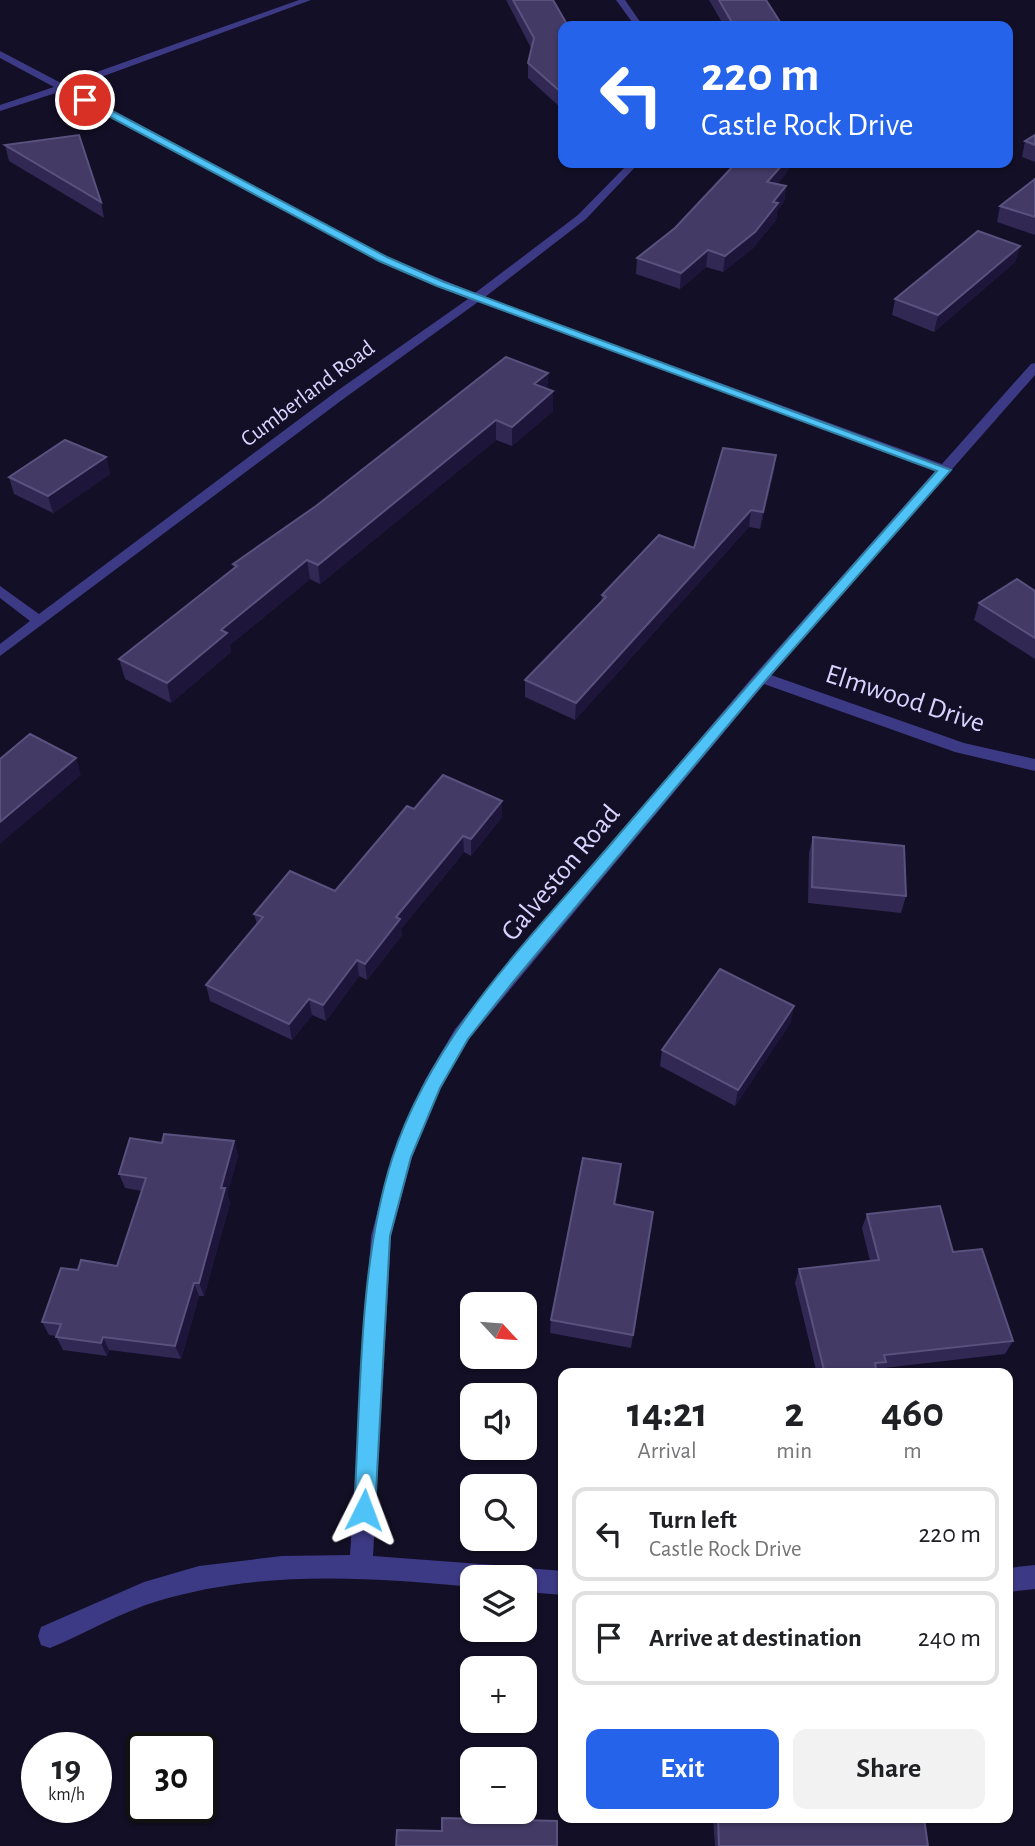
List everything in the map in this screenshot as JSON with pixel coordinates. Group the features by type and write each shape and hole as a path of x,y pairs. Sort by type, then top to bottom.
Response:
{"street":[{"path":"0,108 307,0"},
{"path":"620,0 635,21"},
{"path":"0,54 383,259 474,297 945,470"},
{"name":"Cumberland Road","path":"0,651 586,214 629,168"},
{"name":"Galveston Road","path":"361,1564 381,1236 402,1157 432,1086 462,1034 507,977 761,677 1035,367"},
{"path":"0,591 39,621"},
{"name":"Elmwood Drive","path":"761,677 961,748 1035,765"},
{"path":"50,1636 157,1590 264,1566 361,1564 460,1574"},
{"path":"1013,1579 1035,1577"},
{"path":"537,1581 558,1583"}],"building":[{"path":"513,0 553,0 565,21 558,21 558,89 528,63 534,38"},
{"path":"719,0 766,0 779,21 731,21"},
{"path":"79,135 101,202 5,145"},
{"path":"1035,135 1035,145 1025,141"},
{"path":"731,168 780,168 767,182 786,186 773,202 778,203 755,232 725,256 708,250 681,273 637,258 675,228"},
{"path":"1035,179 1035,217 1000,206"},
{"path":"978,231 1020,246 938,315 895,299"},
{"path":"506,357 548,373 534,384 553,391 512,427 496,420 318,565 307,560 221,630 227,633 167,683 119,659 237,566 233,564 316,506"},
{"path":"65,440 106,457 48,496 9,477"},
{"path":"723,448 776,455 763,512 751,510 576,703 525,680 606,597 602,595 659,535 694,548"},
{"path":"1017,579 1035,591 1035,638 979,603"},
{"path":"30,734 76,758 0,822 0,759"},
{"path":"443,775 502,801 471,839 463,836 396,917 400,919 365,964 357,960 323,1005 309,999 289,1024 206,985 263,917 254,914 290,871 335,891 407,806 414,809"},
{"path":"813,837 904,846 906,896 812,887"},
{"path":"720,969 794,1006 738,1090 662,1050"},
{"path":"164,1134 234,1141 221,1188 225,1188 199,1283 194,1283 175,1346 103,1337 101,1343 56,1337 61,1324 42,1322 61,1268 78,1270 81,1260 117,1266 146,1178 119,1174 130,1138 162,1143"},
{"path":"583,1158 621,1164 614,1204 653,1212 633,1335 551,1320"},
{"path":"940,1206 953,1252 982,1249 1013,1341 884,1355 886,1362 875,1363 876,1368 824,1368 799,1269 879,1260 867,1214"},
{"path":"442,1818 460,1818 460,1824 537,1824 537,1820 557,1821 557,1846 396,1846 397,1830 442,1831"},
{"path":"718,1823 925,1823 928,1846 719,1846"}],"route":[{"path":"85,100 383,259 441,284 945,470 761,677 507,977 462,1034 432,1086 402,1157 381,1236 364,1510"}]}
